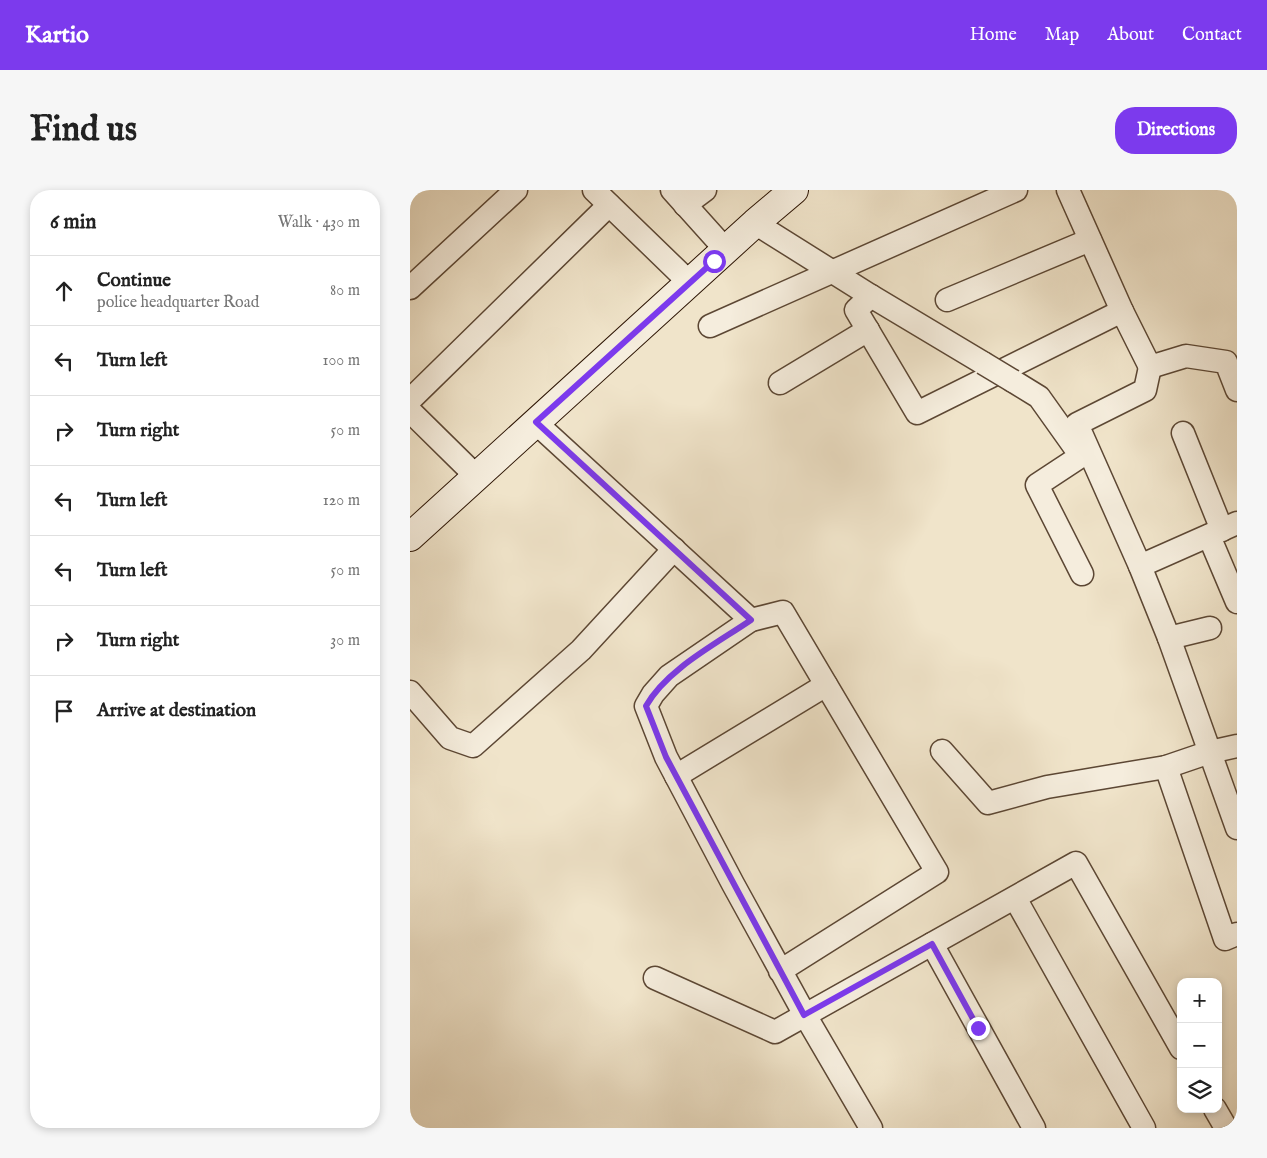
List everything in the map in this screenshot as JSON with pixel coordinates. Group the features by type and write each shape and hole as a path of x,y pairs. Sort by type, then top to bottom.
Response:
{"street":[{"path":"410,288 516,190"},
{"path":"705,190 678,198 726,250"},
{"path":"410,537 755,223 794,190"},
{"path":"710,326 1016,190"},
{"path":"1068,190 1122,311 1150,367 1145,390 1077,424 1140,566 1169,638 1237,828"},
{"path":"410,400 602,198 690,283"},
{"path":"755,223 871,296 1039,397 1081,456 1037,485 1082,574"},
{"path":"947,300 1090,240"},
{"path":"871,296 856,310 917,413 1122,311"},
{"path":"780,383 868,330"},
{"path":"1150,367 1186,356 1226,362 1237,390"},
{"path":"410,411 477,477"},
{"path":"536,422 751,620"},
{"path":"1183,432 1223,529 1237,602"},
{"path":"1140,566 1223,529"},
{"path":"410,692 450,738 473,746 581,650 674,549"},
{"path":"780,971 938,872 784,612 751,620 670,676 653,694 646,706 666,757 676,776 780,971 804,1015 870,1128"},
{"path":"1169,638 1210,628"},
{"path":"676,776 826,685"},
{"path":"942,751 988,803 1047,787 1166,767 1210,752 1237,746"},
{"path":"1166,767 1226,939 1237,934"},
{"path":"655,978 775,1032 1076,863 1177,1041"},
{"path":"1014,898 1144,1128"},
{"path":"932,944 1034,1128"},
{"path":"1217,1113 1226,1128"}],"route":[{"path":"714,261 536,422 751,620 670,676 653,694 646,706 666,757 804,1015 932,944 978,1028"}]}
